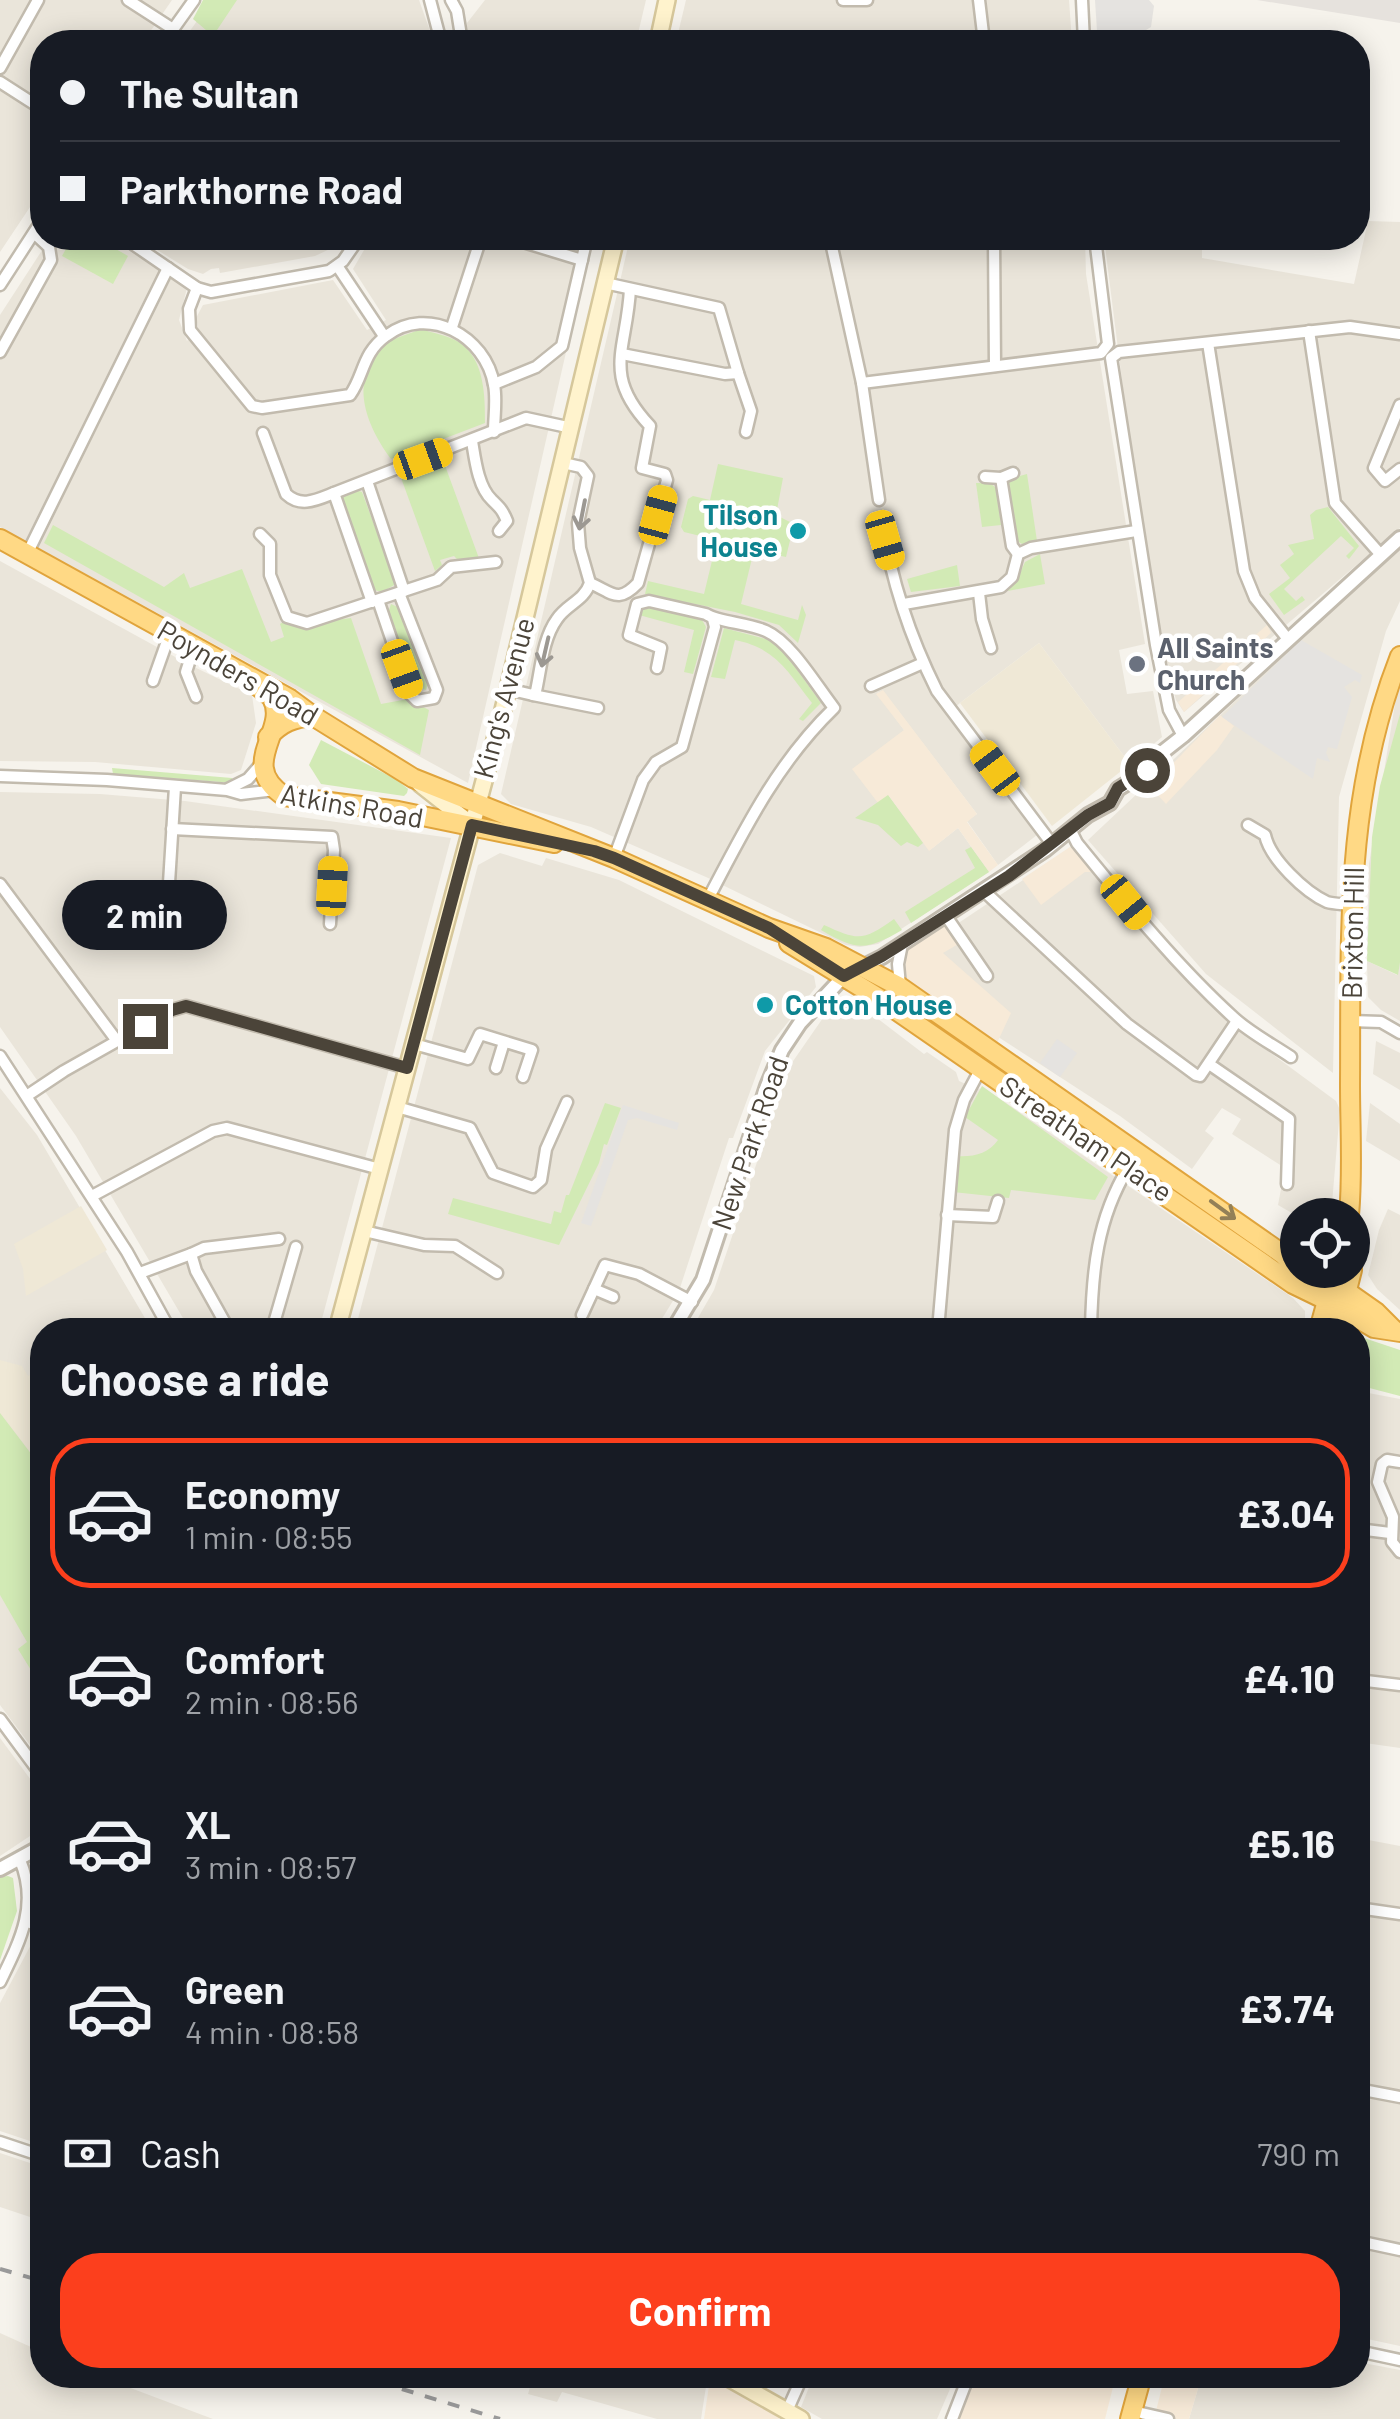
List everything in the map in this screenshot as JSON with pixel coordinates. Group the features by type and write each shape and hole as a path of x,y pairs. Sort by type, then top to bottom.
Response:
{"highway":[{"name":"Poynders Road","path":"0,539 290,698 312,716 414,778 476,804"},
{"name":"Brixton Hill","path":"1349,1198 1352,904 1358,808 1400,656"},
{"path":"257,682 272,698 274,708 263,762 264,774 275,790"},
{"path":"268,737 279,725 312,716"},
{"name":"Atkins Road","path":"275,790 284,796 380,808 594,851"},
{"name":"Atkins Road","path":"476,804 614,858 769,928 826,948 852,968"},
{"name":"Streatham Place","path":"852,968 900,986 1280,1249"},
{"name":"Streatham Place","path":"852,968 981,1068 1293,1284 1340,1302"},
{"name":"Streatham Place","path":"1322,1288 1340,1302"},
{"path":"1334,1288 1340,1302 1376,1312 1397,1330"},
{"path":"1338,1318 1345,1288"},
{"path":"1329,1318 1340,1302"},
{"path":"1131,2415 1138,2388"}],"main road":[{"path":"661,30 668,0"},
{"name":"King's Avenue","path":"340,1318 508,688 613,250"},
{"path":"414,778 472,825"},
{"path":"745,2388 794,2415"}],"street":[{"path":"0,68 38,0"},
{"path":"128,0 173,30 194,0"},
{"path":"430,0 438,30"},
{"path":"451,0 460,30"},
{"path":"843,0 867,0"},
{"path":"979,0 983,30"},
{"path":"1082,0 1083,30"},
{"path":"0,82 30,101"},
{"path":"0,284 30,239"},
{"path":"0,352 51,260 49,250"},
{"path":"142,250 197,288 210,292 338,268 351,250"},
{"path":"452,328 476,250"},
{"path":"549,250 582,260"},
{"path":"494,384 536,367 562,346 585,250"},
{"path":"833,250 862,383 879,500"},
{"path":"994,250 995,366"},
{"path":"1096,250 1136,531 1169,710 1183,736"},
{"path":"28,554 168,268"},
{"path":"338,268 384,336"},
{"path":"605,283 719,308 750,411 746,432"},
{"path":"197,288 188,310 190,330 252,406 262,408 350,396 363,362 384,336 404,326 426,322 452,328 480,351 494,384 494,432"},
{"path":"590,583 612,594 628,594 638,582 668,480 666,474 642,468 650,426 629,404 623,388 622,354 630,290"},
{"path":"862,383 1350,327 1400,334"},
{"path":"1309,331 1335,503 1381,555"},
{"path":"1208,342 1244,572 1255,598 1288,638"},
{"path":"622,354 725,374 738,373"},
{"path":"1400,406 1374,468 1386,481 1400,469"},
{"path":"262,432 286,494 292,500 310,502 526,418 572,428"},
{"path":"472,441 478,472 490,499 500,504 506,520 500,530"},
{"path":"532,695 550,630 559,615 582,598 590,583 578,523 588,476 581,467 563,463"},
{"path":"985,477 1001,478 1013,473"},
{"path":"1001,478 1012,546 1018,554"},
{"path":"334,493 410,694 417,702 428,702 437,690 367,481"},
{"path":"882,522 923,663 937,691 1052,844"},
{"path":"1018,554 1032,548 1136,531"},
{"path":"260,534 270,544 270,576 287,616 306,624 437,580 450,567 496,562"},
{"name":"New Park Road","path":"681,1318 702,1280 766,1086 782,1050 800,1023 852,968 874,961 984,892 1094,810 1110,803 1118,788 1147,770 1154,758 1400,538"},
{"path":"904,604 978,593 1006,584 1018,554"},
{"path":"978,593 991,648"},
{"path":"657,668 661,648 630,635 637,604 649,601 713,619 741,622 779,638 834,708 798,745 772,783 708,900"},
{"path":"614,858 643,780 656,762 682,747 713,619"},
{"path":"153,681 170,633"},
{"path":"194,647 186,672 196,697"},
{"path":"871,686 923,663"},
{"path":"508,688 598,708"},
{"name":"Atkins Road","path":"228,790 248,779 263,762"},
{"name":"Atkins Road","path":"0,776 107,780 240,794 275,790"},
{"path":"175,787 168,905 188,934"},
{"path":"1248,824 1264,835 1268,849 1294,879 1329,904 1352,904"},
{"path":"1070,829 1077,843 1139,918 1236,1020 1291,1057"},
{"path":"172,830 332,838 330,924"},
{"path":"0,884 118,1041"},
{"path":"984,892 1127,1024 1196,1075 1200,1076 1209,1064 1236,1020"},
{"path":"946,916 987,976"},
{"path":"900,986 898,964 902,943"},
{"path":"28,1096 64,1071 172,1010 186,1006 407,1068"},
{"path":"1351,1022 1374,1021 1400,1034"},
{"path":"414,1044 468,1059 480,1034 532,1050 522,1078"},
{"path":"496,1068 504,1042"},
{"path":"939,1318 956,1121 993,1050"},
{"path":"0,1056 4,1070 28,1096 140,1273 164,1318"},
{"path":"1209,1064 1289,1119 1286,1184"},
{"path":"396,1107 470,1128 492,1173 533,1187 541,1180 546,1149 567,1102"},
{"path":"92,1196 213,1131 227,1128 380,1169"},
{"path":"1092,1318 1095,1253 1110,1203 1128,1168"},
{"path":"947,1214 993,1217 998,1200"},
{"path":"364,1231 424,1245 455,1246 497,1273"},
{"path":"140,1273 204,1248 279,1239"},
{"path":"275,1318 296,1247"},
{"path":"192,1254 196,1271 222,1318"},
{"path":"582,1315 603,1268 609,1264 639,1274 692,1302"},
{"path":"594,1289 613,1297"},
{"path":"1400,1462 1388,1460 1378,1473 1381,1495 1392,1517 1392,1542 1400,1552"},
{"path":"1370,1530 1390,1533"},
{"path":"1370,1681 1400,1685"},
{"path":"0,1719 30,1760"},
{"path":"0,1869 30,1854"},
{"path":"0,1982 26,1922 28,1888 20,1860"},
{"path":"1370,1910 1400,1914"},
{"path":"26,1922 30,1923"},
{"path":"1370,2092 1400,2097"},
{"path":"0,2142 30,2152"},
{"path":"1370,2244 1400,2250"},
{"path":"1370,2354 1400,2360"},
{"path":"794,2415 800,2388"},
{"path":"952,2419 964,2388"},
{"path":"1131,2415 1168,2419"}],"shaded area":[{"path":"0,0 172,0 151,30 30,30 30,207 0,252"},
{"path":"212,0 419,0 430,30 191,30"},
{"path":"485,0 646,0 639,30 467,30 467,23"},
{"path":"686,0 1069,0 1071,30 679,30"},
{"path":"1095,0 1149,0 1154,6 1151,27 1146,30 1097,30"},
{"path":"1257,0 1400,0 1400,23"},
{"path":"1370,221 1400,222 1400,528 1184,712 1170,678 1139,515 1106,250 1202,250 1202,258 1354,284 1362,250 1370,250"},
{"path":"42,250 128,250 187,288 179,320 187,341 198,327 196,318 203,305 333,280 367,330 386,320 353,269 364,250 589,250 468,783 0,527 0,315"},
{"path":"157,250 328,250 315,256 220,273 219,268 203,274"},
{"path":"627,250 1085,250 1145,644 1119,650 1127,694 1153,691 1162,737 1130,764 1039,643 960,703 946,715 1037,835 998,865 967,821 977,814 883,691 877,693 904,730 888,795 930,850 958,828 989,872 878,944 860,947 846,945 591,827 511,804 501,794"},
{"path":"1400,546 1400,601 1386,631 1339,797 1333,1073 1206,974 1088,840"},
{"path":"0,561 252,695 256,723 241,770 231,774 95,762 0,761"},
{"path":"1267,625 1271,633 1184,712 1178,702"},
{"path":"1301,640 1362,675 1360,683 1355,680 1344,687 1352,697 1337,749 1328,747 1330,762 1317,758 1313,779 1222,717"},
{"path":"1039,643 1130,764 1052,826 960,703"},
{"path":"1400,673 1400,1021 1368,997 1367,961 1398,973 1367,956 1369,864"},
{"path":"883,690 977,814 967,822 998,865 989,872 958,828 929,851 889,796 878,803 852,769 904,730 876,694"},
{"path":"1220,715 1234,726 1166,804 1150,787"},
{"path":"0,792 185,801 451,838 322,1318 183,1318 76,1136 0,1027"},
{"path":"1073,845 1096,872 1085,872 1041,905 1022,879"},
{"path":"1071,848 1195,988 1234,1026 1336,1101 1340,1110 1332,1198 1280,1198 1278,1205 1285,1168 1232,1134 1241,1119 1222,1108 1205,1131 1214,1138 1192,1169 1120,1116 915,983 930,942"},
{"path":"500,853 542,866 546,858 619,880 814,976 816,987 765,1051 733,1138 729,1138 679,1291 662,1318 358,1318 478,865"},
{"path":"946,916 960,943 943,953 1011,1013 997,1043 907,980 903,943"},
{"path":"852,999 924,1054 927,1052 956,1072 959,1081 984,1088 1293,1298 1305,1311 1305,1318 698,1318 714,1290 789,1067 839,1001"},
{"path":"1057,1039 1077,1053 1060,1077 1040,1063"},
{"path":"1376,1041 1400,1053 1400,1090 1373,1074"},
{"path":"0,1088 37,1135 145,1318 30,1318 30,1745 0,1705"},
{"path":"1370,1103 1400,1124 1400,1161 1366,1141"},
{"path":"623,1105 679,1123 677,1130 637,1118 628,1120 591,1226 581,1223"},
{"path":"81,1206 107,1250 26,1296 23,1269 14,1244"},
{"path":"1388,1209 1400,1215 1400,1310 1370,1278 1379,1230"},
{"path":"0,1360 22,1366 30,1375 30,1452 0,1413"},
{"path":"1370,1393 1400,1399 1400,1748 1370,1744"},
{"path":"0,1738 30,1779 30,1836 0,1856"},
{"path":"1370,1840 1400,1846 1400,2346 1370,2340"},
{"path":"30,1947 30,2141 0,2131 0,2003"},
{"path":"0,2153 30,2163 30,2217 0,2207"},
{"path":"0,2333 30,2347 30,2388 131,2388 213,2419 0,2419"},
{"path":"1370,2364 1400,2370 1400,2419 1189,2419 1198,2388 1370,2388"},
{"path":"530,2388 706,2388 701,2419 657,2419 562,2392 557,2402 528,2394"},
{"path":"709,2388 728,2388 781,2414 779,2419 704,2419"},
{"path":"809,2388 950,2388 937,2419 822,2419 801,2407"},
{"path":"972,2388 1113,2388 1105,2419 958,2419"},
{"path":"1162,2388 1198,2388 1189,2419 1154,2419"}],"green space":[{"path":"203,0 237,0 217,30 206,30 193,19"},
{"path":"65,250 118,250 128,256 113,284 62,256"},
{"path":"421,329 446,336 468,349 482,379 485,423 391,459 368,417 364,402 366,372 385,345"},
{"path":"443,460 480,561 460,562 454,556 440,560 442,565 435,571 400,475"},
{"path":"718,464 783,478 776,515 794,524 786,557 754,550 741,604 798,620 802,605 806,615 798,643 779,625 645,594 648,581 704,594 717,540 684,532 681,527 688,499 693,496 710,500"},
{"path":"1027,474 1037,541 1022,544 1015,540 1006,486 1009,479"},
{"path":"976,483 990,483 996,488 1001,525 982,527"},
{"path":"362,492 396,584 382,592 374,590 342,500 344,494"},
{"path":"1328,507 1359,546 1349,559 1346,556 1354,548 1341,536 1284,589 1296,601 1302,596 1305,600 1284,615 1269,594 1290,578 1280,565 1294,554 1288,545 1314,539 1310,515"},
{"path":"53,525 164,587 184,573 190,588 242,569 271,642 284,637 280,624 288,618 296,625 351,618 381,704 408,699 429,710 420,755 44,543"},
{"path":"1040,554 1045,584 1008,591 1025,562"},
{"path":"957,565 960,586 911,592 907,579"},
{"path":"391,604 402,609 428,684 426,690 415,687 388,613"},
{"path":"647,606 701,618 706,627 693,674 684,672 694,630 639,615"},
{"path":"724,628 777,642 821,703 803,721 799,719 812,703 788,672 771,655 735,640 725,679 711,677"},
{"path":"1400,714 1398,975 1367,961 1372,837 1380,786"},
{"path":"321,740 397,780 408,789 407,793 404,796 321,784 309,765"},
{"path":"112,768 232,778 234,783 113,774"},
{"path":"888,795 923,843 918,847 907,842 901,846 878,825 855,818"},
{"path":"971,847 989,872 911,923 905,912 975,868 965,850"},
{"path":"894,919 902,930 870,945 853,945 821,930 824,925 853,936 867,935"},
{"path":"982,1086 1108,1177 1095,1200 1011,1190 1009,1198 953,1192 956,1156 980,1154 998,1140 965,1117"},
{"path":"605,1103 621,1108 559,1245 448,1214 453,1198 551,1224 554,1211 561,1213"},
{"path":"1370,1340 1400,1350 1400,1396 1370,1388"},
{"path":"0,1413 30,1452 30,1668 18,1649 27,1642 0,1595"},
{"path":"0,1877 13,1878 17,1911 0,1960"}],"railway":[{"path":"0,2269 30,2278"},
{"path":"399,2388 500,2419"}],"place":[{"name":"Tilson House","path":"798,531"},
{"name":"All Saints Church","path":"1137,664"},
{"name":"Cotton House","path":"765,1005"}],"route":[{"path":"145,1026 186,1006 407,1068 472,825 614,858 769,928 844,976 1009,876 1088,815 1110,803 1118,788 1147,770"}]}
